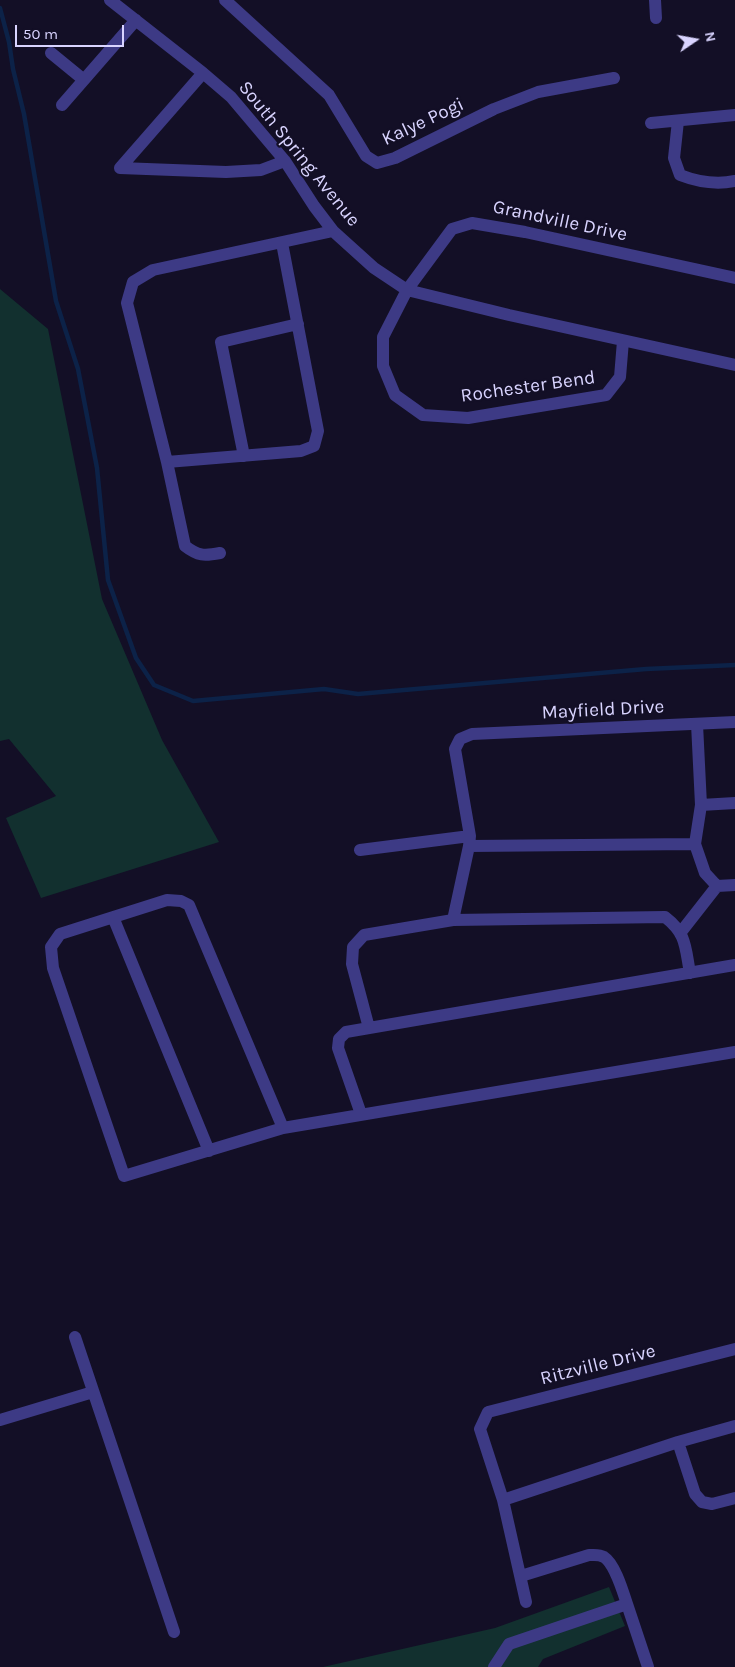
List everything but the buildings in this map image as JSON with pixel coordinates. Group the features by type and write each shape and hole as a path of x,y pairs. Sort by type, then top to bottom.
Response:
{"street":[{"name":"South Spring Avenue","path":"110,0 231,97 285,161 314,206 334,231 374,268 407,290 509,315 735,365"},
{"name":"Kalye Pogi","path":"225,0 329,95 366,156 377,163 394,158 494,109 538,92 614,78"},
{"path":"655,0 656,18"},
{"path":"62,105 136,20"},
{"path":"51,53 84,80"},
{"path":"203,73 120,168 226,172 261,170 285,161"},
{"path":"651,124 735,115"},
{"path":"678,121 674,158 680,175 697,182 726,183 735,181"},
{"name":"Grandville Drive","path":"407,290 452,229 472,223 525,232 735,278"},
{"path":"220,553 208,556 195,554 185,546 167,462 126,304 133,282 153,270 334,231"},
{"path":"167,462 301,451 314,446 318,431 282,243"},
{"name":"Rochester Bend","path":"407,290 383,338 383,366 395,394 423,415 468,418 606,395 620,377 623,341"},
{"path":"244,456 221,342 298,324"},
{"name":"Mayfield Drive","path":"469,841 455,749 460,739 472,734 735,722"},
{"path":"697,724 701,805 695,844 705,873 717,886"},
{"path":"701,805 735,803"},
{"path":"360,850 469,841 695,844"},
{"path":"453,920 469,841"},
{"path":"681,932 717,886 735,885"},
{"path":"283,1128 189,905 181,901 167,900 60,934 50,947 53,968 124,1176 283,1128 735,1052"},
{"path":"113,917 210,1151"},
{"path":"369,1028 352,964 353,948 364,935 453,920 665,917 681,932 690,973"},
{"path":"362,1114 338,1048 339,1039 346,1032 735,965"},
{"path":"75,1337 174,1632"},
{"name":"Ritzville Drive","path":"503,1500 480,1429 488,1412 735,1350"},
{"path":"0,1420 93,1392"},
{"path":"526,1602 503,1500 678,1442 735,1426"},
{"path":"678,1442 695,1494 702,1502 712,1504 735,1498"},
{"path":"521,1576 588,1555 597,1554 606,1558 614,1570 648,1667"},
{"path":"494,1667 509,1644 627,1604"}],"green space":[{"path":"0,289 48,329 102,599 162,740 219,842 41,898 6,818 56,796 9,739 0,741"},
{"path":"609,1587 625,1626 543,1659 538,1667 323,1667 495,1628"}],"waterway":[{"path":"0,8 24,114 56,301 78,369 97,468 108,580 136,658 154,685 193,701 324,689 358,694 646,669 735,665"}]}
